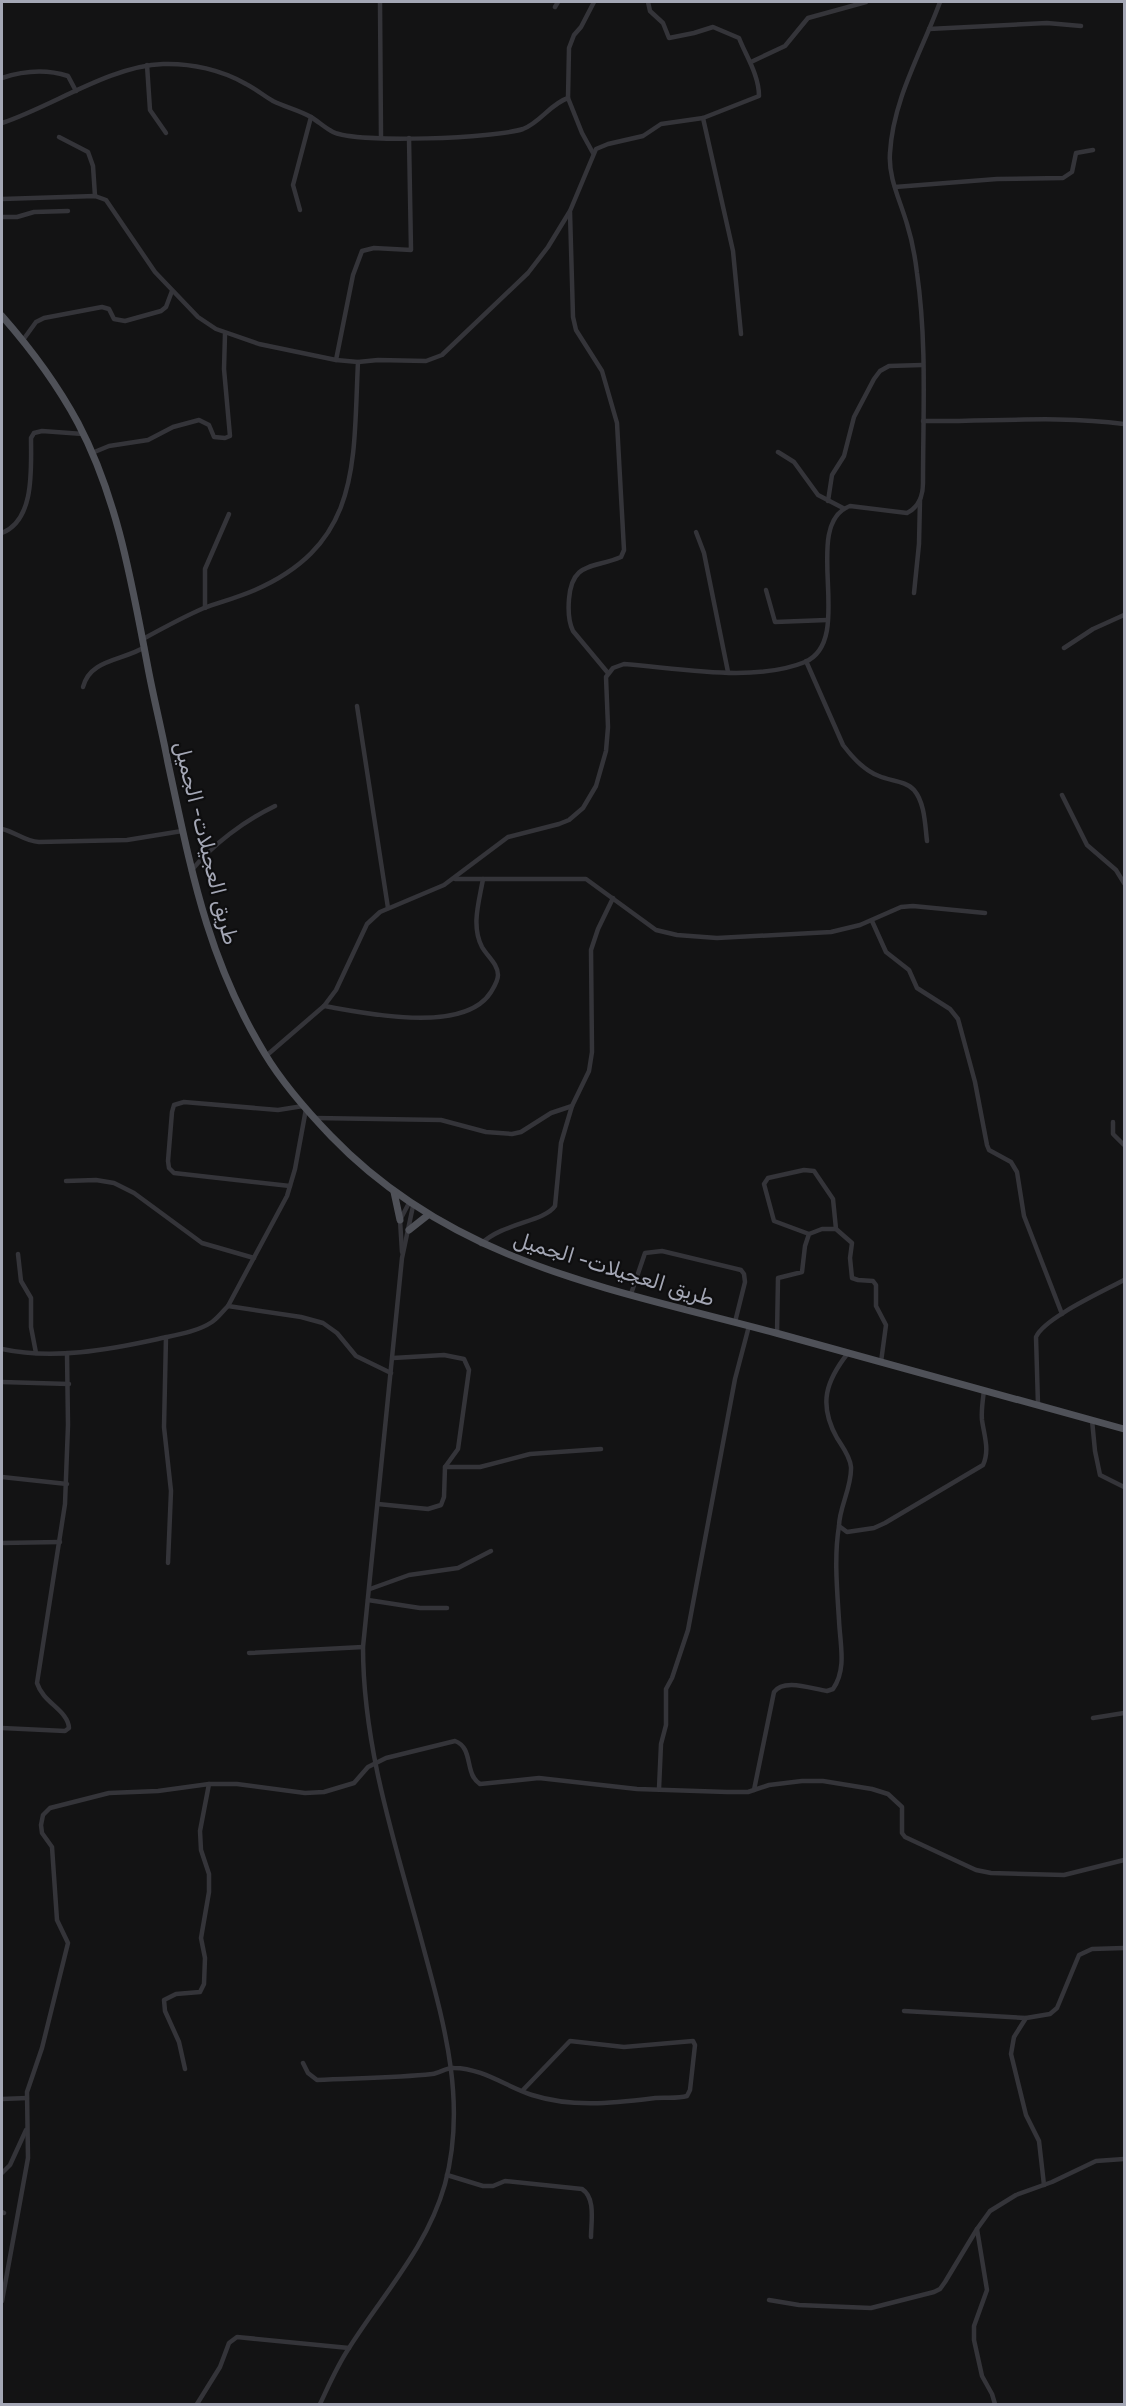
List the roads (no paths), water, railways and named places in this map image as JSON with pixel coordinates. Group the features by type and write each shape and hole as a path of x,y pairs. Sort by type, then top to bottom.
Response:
{"main road":[{"name":"طريق العجيلات- الجميل","path":"2,316 24,340 50,376 84,435 116,521 191,871 208,933 221,968 266,1056 304,1108 354,1159 394,1192 428,1215 481,1244 533,1265 1125,1429"},
{"path":"394,1192 400,1220"},
{"path":"409,1230 416,1222 428,1215"}],"street":[{"path":"380,2 381,138"},
{"path":"555,7 558,2"},
{"path":"593,153 568,98 569,48 574,35 582,27 594,2"},
{"path":"2,199 95,196 108,201 148,263 172,291 198,317 225,334 259,344 336,360 426,361 442,355 528,273 548,247 570,211 596,149 643,136 661,124 703,118 759,96 751,62 742,49 739,38 716,27 669,38 663,23 650,11 648,2"},
{"path":"751,62 784,46 808,18 866,2"},
{"path":"914,593 923,483 922,365 918,275 911,239 895,187 890,153 894,127 908,80 940,2"},
{"path":"929,29 1047,23 1081,26"},
{"path":"2,123 115,75 147,65 187,65 233,77 272,100 310,117 334,133 381,138 475,136 516,131 534,124 558,103 568,98"},
{"path":"147,65 150,110 166,134"},
{"path":"2,78 20,73 53,71 68,76 76,92"},
{"path":"300,210 293,185 310,117"},
{"path":"703,118 733,251 741,334"},
{"path":"59,137 88,152 93,166 95,196"},
{"path":"336,360 353,275 362,251 374,248 411,249 409,138"},
{"path":"895,187 997,179 1063,178 1072,172 1076,153 1093,150"},
{"path":"31,199 34,212"},
{"path":"2,217 17,217 34,212 68,211"},
{"path":"570,211 573,317 576,330 602,371 617,423 624,550 621,557 583,569 574,576 571,582 568,609 569,623 608,673"},
{"path":"24,340 36,322 44,318 102,307 109,309 114,319 125,321 161,311 166,307 172,291"},
{"path":"92,453 118,444 148,440 173,427 199,420 209,425 214,437 230,436 224,369 225,334"},
{"path":"143,639 181,618 255,590 289,573 328,535 347,496 355,430 358,362"},
{"path":"828,501 832,475 844,456 854,417 880,371 889,366 922,365"},
{"path":"923,421 974,422 1028,419 1125,424"},
{"path":"2,533 17,524 24,508 30,483 31,438 34,433 42,430 84,435"},
{"path":"778,452 794,462 818,495 843,508"},
{"path":"266,1056 324,1006 344,977 367,924 388,908 435,890 455,879 498,843 518,834 569,820 588,800 596,786 606,752 608,727 606,677 608,673 624,664 728,672 767,670 806,662 812,658 822,644 827,620 830,525 834,517 843,508 857,505 907,513 915,509 920,500"},
{"path":"205,608 205,569 230,514"},
{"path":"696,532 704,553 728,672"},
{"path":"766,590 775,622 827,620"},
{"path":"1064,648 1093,629 1125,615"},
{"path":"83,687 85,678 94,667 127,657 145,648"},
{"path":"806,662 843,745 849,753 873,774 902,783 915,792 921,802 927,841"},
{"path":"357,706 388,908"},
{"path":"1062,795 1088,845 1116,870 1125,883"},
{"path":"191,871 215,846 246,823 275,806"},
{"path":"2,829 26,841 39,842 123,841 182,831"},
{"path":"455,879 579,878 591,881 656,930 692,936 728,938 811,935 842,930 872,921 901,908 913,906 985,913"},
{"path":"324,1006 376,1015 412,1018 459,1011 484,1000 498,975 497,968 483,948 477,932 477,915 483,879"},
{"path":"481,1244 500,1229 546,1214 555,1206 561,1143 572,1106 589,1071 592,1052 591,950 613,898"},
{"path":"872,921 886,952 909,970 917,988 942,1004 958,1019 973,1072 987,1145 989,1150 1011,1162 1017,1172 1024,1216 1062,1314"},
{"path":"2,1349 36,1353 67,1353 121,1347 166,1337 211,1323 228,1306 282,1208 290,1186 304,1108 278,1110 177,1103 172,1112 168,1161 169,1168 174,1173 290,1186"},
{"path":"315,1118 441,1120 486,1132 512,1134 521,1132 551,1113 572,1106"},
{"path":"1113,1122 1113,1134 1125,1145"},
{"path":"836,1229 833,1199 814,1171 789,1172 768,1178 764,1184 774,1221 809,1234 822,1229 836,1229 852,1243 850,1258 852,1278 873,1281 876,1285 876,1306 886,1325 881,1362"},
{"path":"66,1181 114,1183 134,1193 202,1243 254,1258"},
{"path":"320,2404 349,2348 401,2275 429,2225 447,2175 454,2121 452,2067 441,2012 375,1764 363,1693 363,1647 402,1258 400,1220 411,1204"},
{"path":"402,1258 409,1230 411,1204"},
{"path":"777,1334 777,1278 802,1272 809,1234"},
{"path":"631,1294 643,1257 649,1252 662,1251 741,1270 745,1282 735,1322"},
{"path":"18,1254 21,1281 31,1298 31,1327 36,1353"},
{"path":"1038,1405 1036,1337 1039,1330 1062,1314 1125,1280"},
{"path":"228,1306 301,1317 324,1323 337,1333 356,1356 391,1373"},
{"path":"659,1789 661,1744 666,1725 666,1689 688,1630 696,1597 732,1398 749,1326"},
{"path":"166,1337 164,1427 171,1491 168,1563"},
{"path":"2,1728 65,1731 69,1728 68,1720 43,1696 37,1683 67,1484 69,1384 67,1353"},
{"path":"754,1790 776,1688 786,1685 827,1691 833,1689 841,1675 837,1539 848,1487 850,1463 829,1419 827,1392 833,1372 848,1353"},
{"path":"378,1504 428,1509 441,1505 444,1497 445,1467 458,1449 469,1370 467,1362 452,1355 393,1358"},
{"path":"2,1382 69,1384"},
{"path":"839,1526 853,1533 874,1528 890,1521 983,1465 986,1459 982,1419 984,1390"},
{"path":"1092,1420 1100,1475 1125,1487"},
{"path":"445,1467 480,1467 530,1455 601,1449"},
{"path":"2,1478 67,1484"},
{"path":"2,1544 60,1542"},
{"path":"370,1589 409,1575 458,1568 491,1551"},
{"path":"368,1600 420,1608 447,1608"},
{"path":"249,1653 363,1647"},
{"path":"1093,1718 1125,1713"},
{"path":"2,2301 28,2158 27,2098 68,1943 57,1920 52,1847 42,1833 40,1825 43,1815 50,1809 109,1794 158,1791 209,1784 237,1784 305,1793 324,1792 350,1785 375,1764 386,1758 455,1741 465,1748 473,1779 480,1784 539,1778 575,1780 613,1787 727,1792 754,1790 783,1783 823,1781 888,1794 902,1806 902,1833 909,1841 976,1870 991,1873 1064,1875 1125,1860"},
{"path":"185,2069 179,2042 165,2011 164,2000 176,1994 200,1992 204,1984 205,1958 201,1938 207,1913 209,1874 201,1850 200,1831 209,1784"},
{"path":"904,2010 1026,2018 1050,2014 1057,2008 1079,1955 1085,1951 1125,1948"},
{"path":"1026,2018 1014,2037 1011,2054 1026,2115 1039,2141 1044,2185"},
{"path":"303,2063 308,2073 317,2080 434,2074 452,2067 493,2078 522,2091 546,2099 602,2104 684,2097 690,2091 695,2044 693,2041 624,2047 570,2041 522,2091"},
{"path":"2,2099 27,2098"},
{"path":"2,2173 10,2165 27,2128"},
{"path":"769,2300 799,2305 871,2308 934,2292 940,2289 945,2282 990,2211 1003,2202 1096,2160 1125,2159"},
{"path":"447,2175 483,2186 493,2186 506,2181 582,2189 588,2192 591,2199 591,2237"},
{"path":"977,2229 987,2290 974,2326 974,2340 982,2376 995,2404"},
{"path":"197,2404 220,2367 229,2343 237,2337 349,2348"}]}
